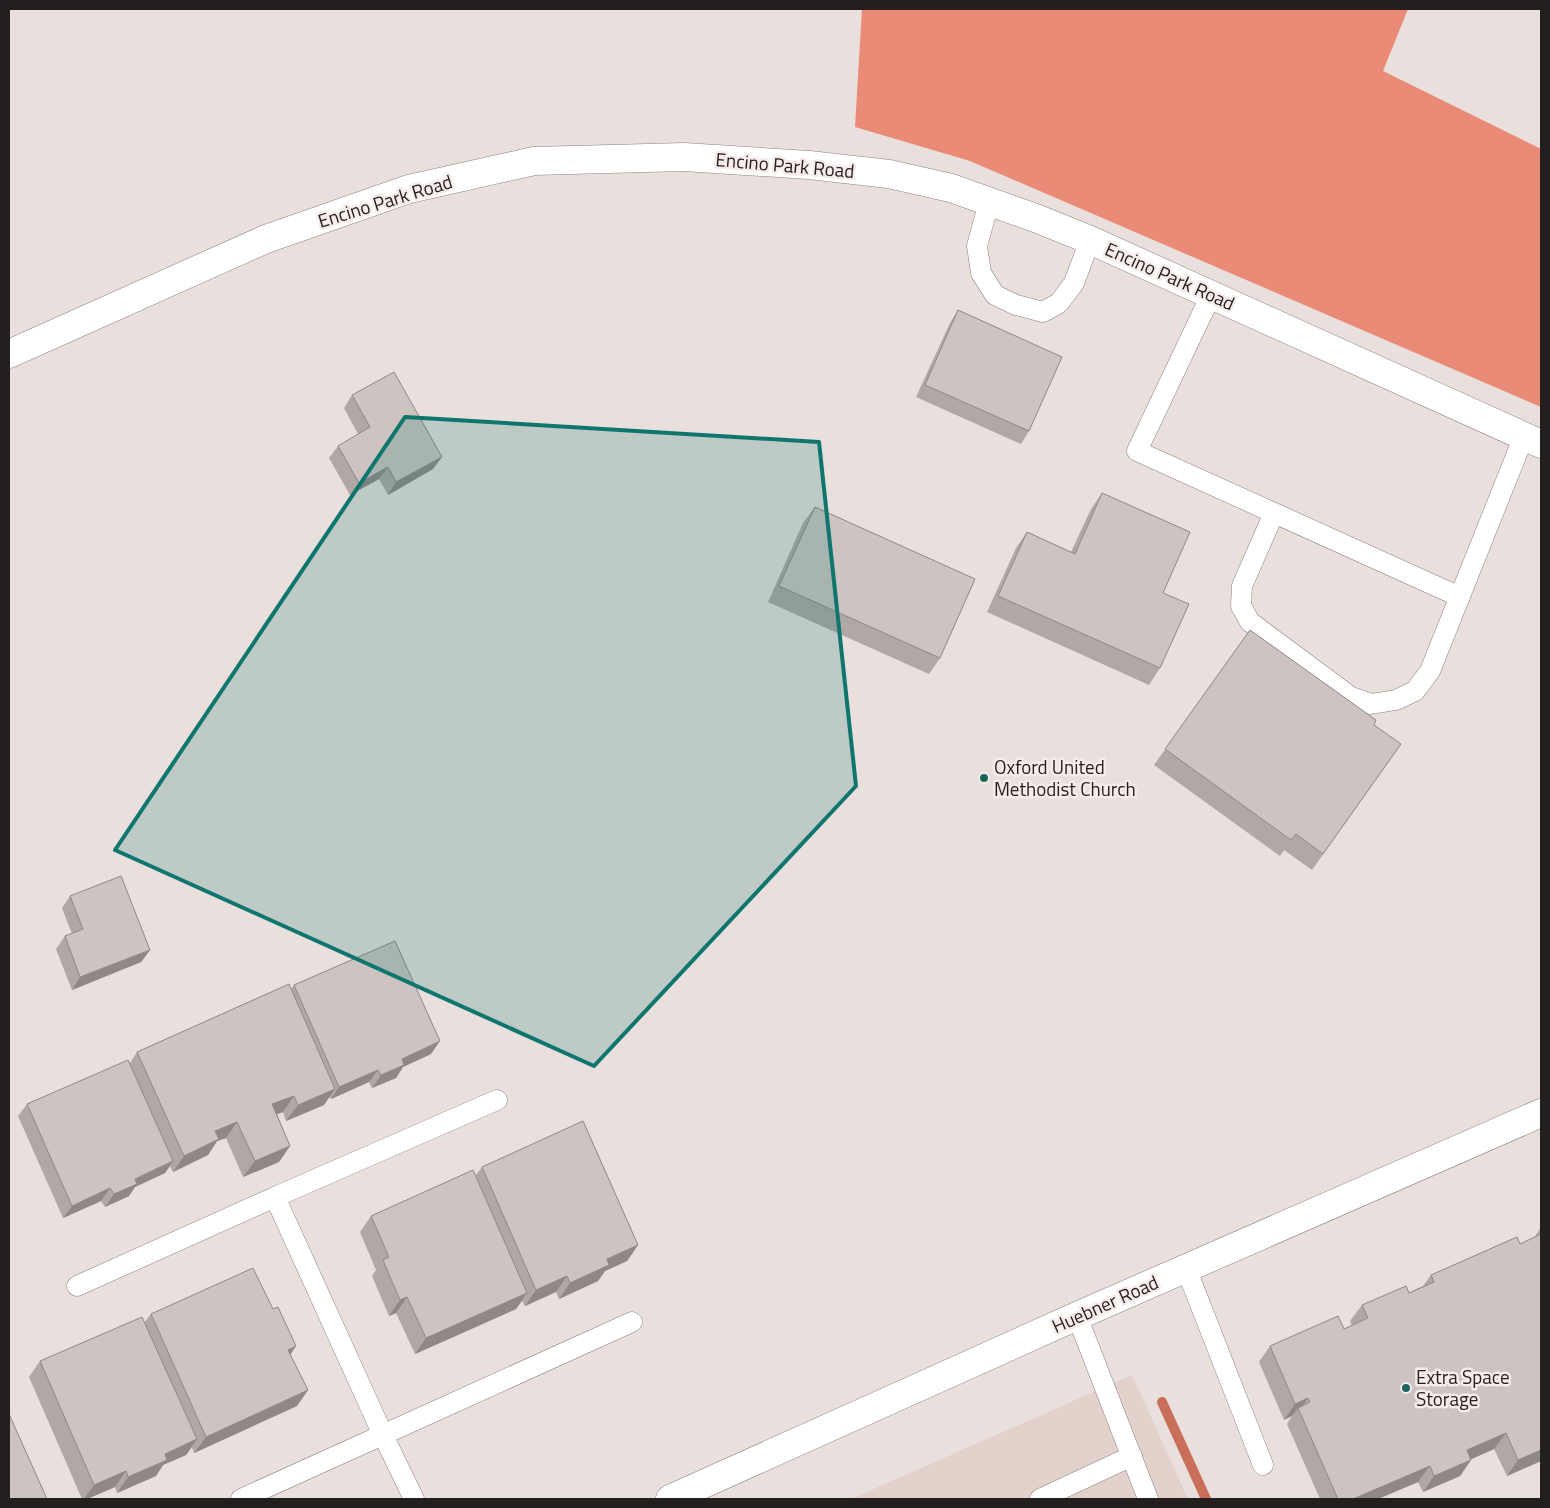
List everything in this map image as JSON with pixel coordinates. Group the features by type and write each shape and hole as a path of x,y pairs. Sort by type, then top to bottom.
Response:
{"street":[{"name":"Encino Park Road","path":"9,354 266,239 409,189 534,161 684,157 809,165 888,174 952,188 1090,240 1532,440"},
{"name":"Huebner Road","path":"670,1499 1077,1316 1541,1113"}],"lane":[{"path":"989,202 977,246 981,273 995,295 1016,305 1042,312 1059,303 1074,283 1090,240"},
{"path":"1211,295 1137,451 1460,597"},
{"path":"1274,513 1242,586 1241,606 1250,622 1351,697 1372,704 1396,700 1415,691 1430,671 1460,597 1532,440"},
{"path":"77,1286 497,1100"},
{"path":"275,1197 414,1499"},
{"path":"1186,1268 1264,1465"},
{"path":"1077,1316 1148,1499"},
{"path":"241,1499 632,1322"},
{"path":"1040,1499 1132,1456"}],"highlighted area":[{"path":"405,417 819,442 856,786 594,1066 115,850"}],"shaded area":[{"path":"862,9 1408,9 1383,71 1541,149 1541,407 970,161 855,127"},
{"path":"1132,1375 1188,1499 851,1499"}],"building":[{"path":"958,310 1062,357 1029,431 925,385"},
{"path":"394,372 442,457 396,482 388,467 359,483 338,446 370,427 352,395"},
{"path":"1102,493 1190,532 1163,593 1189,604 1160,668 998,596 1027,532 1075,554"},
{"path":"815,507 975,579 940,658 779,586"},
{"path":"1250,630 1376,720 1374,725 1401,744 1323,854 1296,834 1291,840 1165,749"},
{"path":"121,876 150,950 80,977 65,936 83,929 70,896"},
{"path":"395,941 440,1041 402,1059 404,1065 381,1075 378,1070 339,1087 294,985"},
{"path":"289,984 335,1089 298,1105 294,1096 272,1104 290,1146 255,1161 237,1122 215,1131 219,1139 184,1156 137,1052"},
{"path":"128,1060 173,1161 135,1179 137,1184 114,1194 110,1188 72,1206 27,1104"},
{"path":"583,1121 638,1245 607,1259 609,1265 570,1283 567,1276 536,1290 482,1167"},
{"path":"473,1170 527,1293 426,1338 407,1297 400,1300 383,1260 389,1257 371,1216"},
{"name":"Extra Space Storage","path":"1541,1234 1541,1450 1518,1460 1506,1433 1467,1450 1471,1460 1434,1476 1430,1466 1353,1499 1338,1499 1298,1408 1310,1402 1308,1398 1295,1404 1270,1346 1338,1316 1344,1329 1368,1318 1362,1305 1406,1286 1409,1293 1434,1282 1431,1275 1517,1237 1520,1244"},
{"path":"253,1268 273,1309 278,1307 296,1346 288,1350 308,1390 206,1437 151,1314"},
{"path":"142,1317 197,1439 165,1454 167,1460 128,1477 126,1471 94,1485 40,1361"},
{"path":"9,1414 47,1499 9,1499"}],"waterway":[{"path":"1162,1402 1206,1499"}],"place":[{"name":"Oxford United Methodist Church","path":"984,778"},
{"name":"Extra Space Storage","path":"1406,1388"}]}
